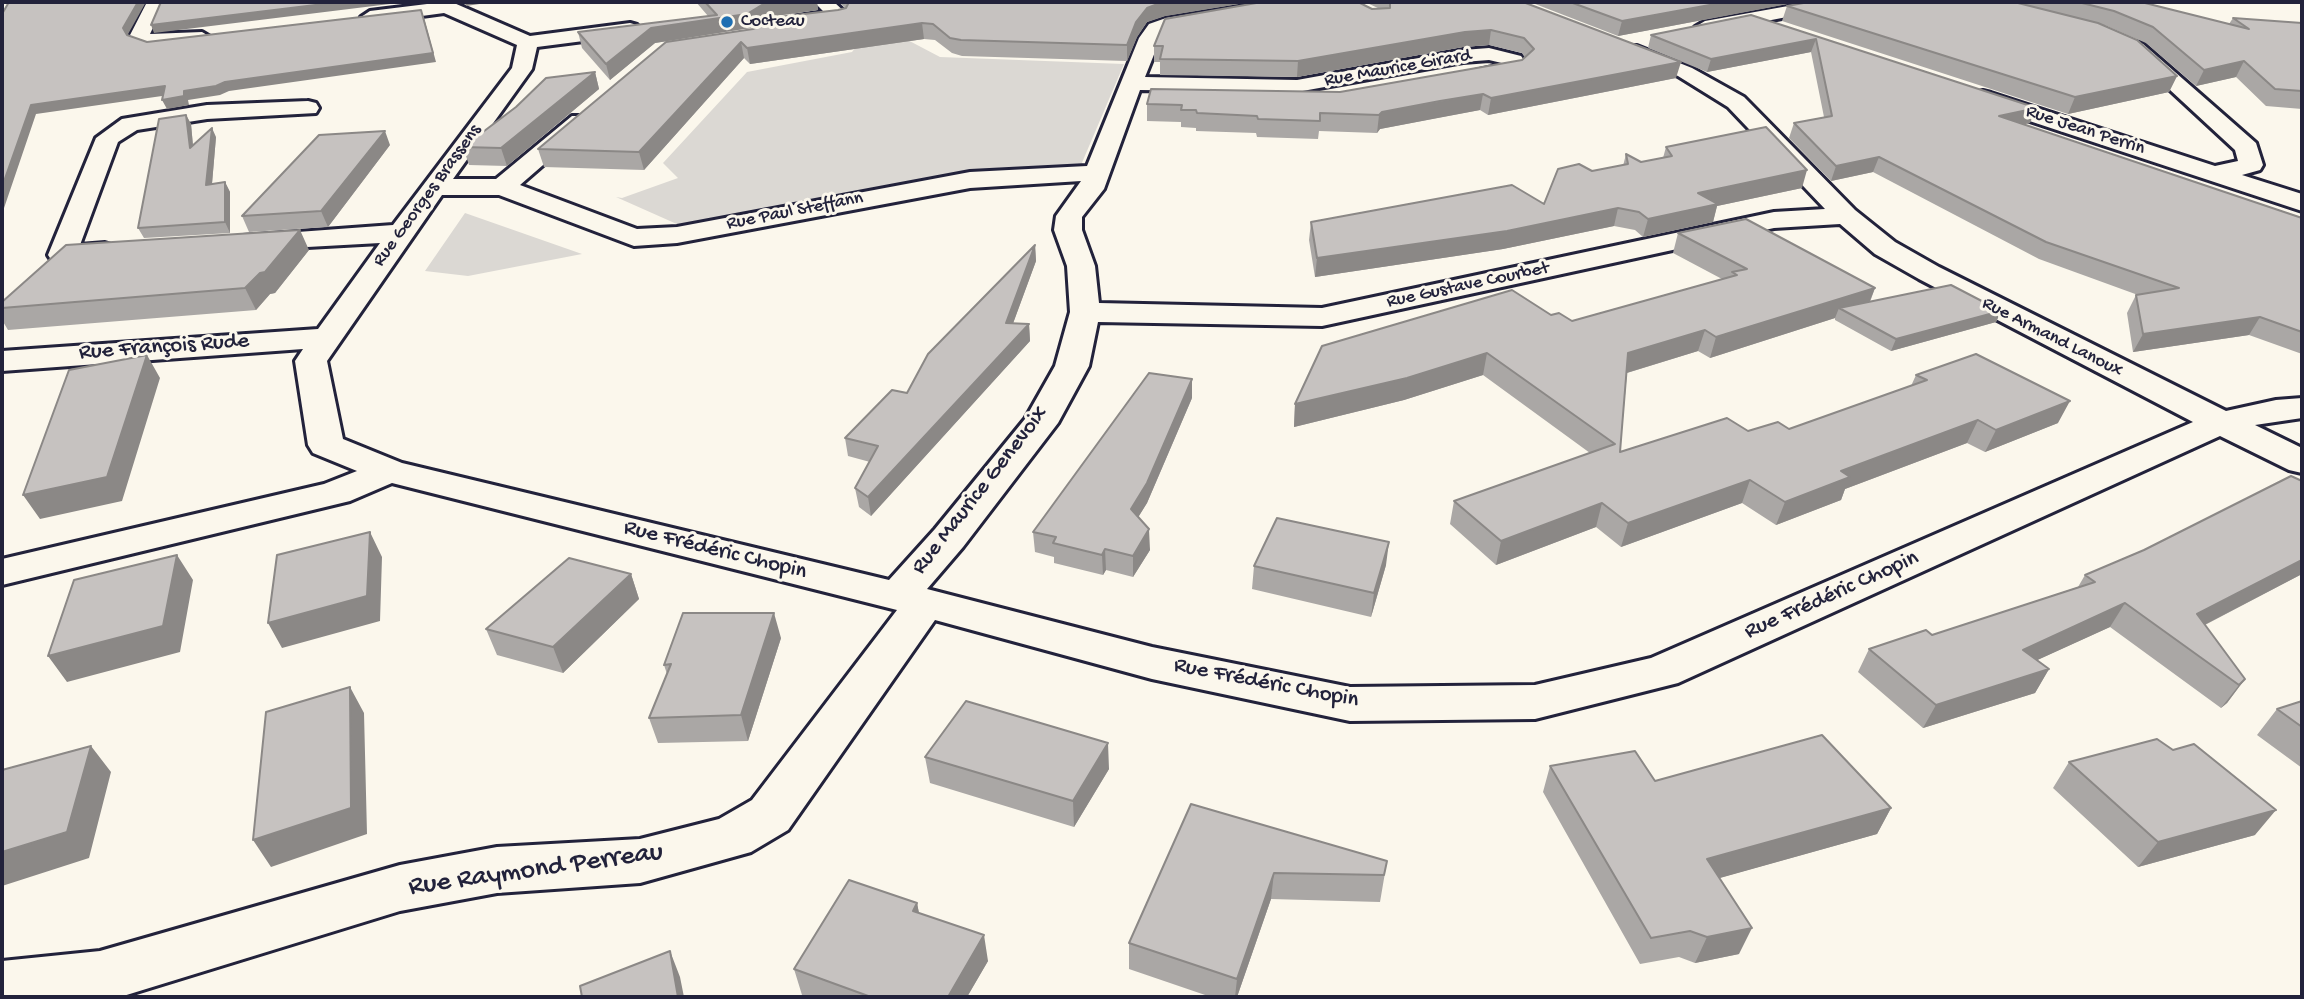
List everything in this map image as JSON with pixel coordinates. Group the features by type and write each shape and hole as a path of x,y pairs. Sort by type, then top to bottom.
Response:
{"street":[{"path":"156,2 139,37 152,42 226,35"},
{"path":"781,16 840,16 829,2"},
{"name":"Rue Maurice Genevoix","path":"911,599 949,538 1040,423 1072,366 1085,312 1081,266 1068,230 1069,216 1094,181 1149,38 1156,28 1297,2"},
{"path":"1683,32 1838,2"},
{"path":"347,20 441,4 528,42 649,27"},
{"path":"1749,19 1787,32"},
{"name":"Rue Armand Lanoux","path":"1657,37 1611,43 1685,72 1736,102 1846,216 1885,248 1929,274 2219,423 2302,462"},
{"path":"2119,40 2138,49 2247,148 2250,165 2214,173"},
{"name":"Rue Georges Brassens","path":"326,445 311,361 522,69 528,42"},
{"name":"Rue Maurice Girard","path":"1129,89 1297,86 1462,56 1489,54 1514,60 1518,65 1512,70 1448,81"},
{"name":"Rue Maurice Girard","path":"1129,89 1338,99 1393,90"},
{"name":"Rue Jean Perrin","path":"1969,93 2302,203"},
{"path":"130,250 62,255 108,138 130,124 206,112 308,108"},
{"path":"502,187 592,110"},
{"name":"Rue Paul Steffann","path":"435,187 502,187 634,238 677,235 970,180 1094,181"},
{"name":"Rue Gustave Courbet","path":"1085,312 1322,317 1774,220 1846,216"},
{"path":"225,244 401,233"},
{"name":"Rue François Rude","path":"2,361 327,338"},
{"name":"Rue Frédéric Chopin","path":"326,445 389,471 911,599 1152,663 1350,704 1535,702 1662,672 2219,423 2276,410 2302,408"},
{"path":"2,572 336,494 389,471"},
{"name":"Rue Raymond Perreau","path":"2,988 100,977 400,888 497,870 640,861 732,837 770,815 911,599"}],"shaded area":[{"path":"900,36 940,57 1124,64 1081,165 958,174 679,225 616,197 622,198 678,178 663,163 747,72 852,52 860,42"},
{"path":"465,213 582,254 468,276 425,271"}],"building":[{"path":"9,2 138,2 123,28 127,35 147,42 421,10 433,53 225,82 184,91 184,96 162,100 165,86 31,105 2,187 2,14"},
{"path":"161,2 340,2 151,25"},
{"path":"705,2 772,2 765,3 747,14 651,28 606,64 578,32 717,15"},
{"path":"849,2 1163,2 1147,8 1136,22 1127,45 961,40 950,38 933,24 922,23 747,48 741,42 639,152 538,149 666,42 753,29 778,17 846,8"},
{"path":"1262,2 1358,2 1372,9 1390,8 1390,2 1523,2 1681,62 1491,98 1483,94 1440,101 1382,112 1379,115 1320,113 1320,121 1258,119 1257,116 1197,113 1196,110 1181,110 1182,105 1147,104 1151,89 1340,92 1522,60 1534,49 1524,38 1491,30 1465,32 1298,61 1160,59 1163,46 1154,46 1165,19"},
{"path":"1570,2 1726,2 1622,21"},
{"path":"1809,2 2014,2 2098,23 2137,40 2177,76 2075,97 1787,6"},
{"path":"2078,2 2141,2 2249,29 2233,18 2302,23 2302,91 2275,89 2244,61 2204,70 2153,27 2114,11"},
{"path":"1751,15 2037,108 1999,116 2302,218 2302,332 2260,317 2143,334 2136,295 2179,288 2046,242 1879,157 1836,166 1794,123 1832,116 1816,39 1711,59 1651,35"},
{"path":"595,72 501,148 463,147 516,107 546,78"},
{"path":"186,115 190,148 212,128 206,185 225,182 225,222 138,228 159,119"},
{"path":"1766,127 1807,170 1698,193 1718,204 1648,219 1639,212 1618,208 1507,231 1317,258 1311,222 1512,185 1544,204 1558,169 1579,164 1592,171 1628,164 1626,154 1641,162 1672,156 1666,147"},
{"path":"385,131 321,211 242,216 319,135"},
{"path":"1746,219 1875,288 1716,337 1705,330 1628,353 1620,452 1727,418 1748,431 1778,422 1789,429 1927,380 1916,375 1976,354 2070,401 1996,430 1978,420 1841,471 1850,477 1785,502 1750,480 1628,523 1602,503 1501,541 1454,501 1615,444 1487,353 1407,378 1295,404 1322,346 1512,290 1551,315 1559,313 1572,321 1737,275 1732,272 1747,269 1678,233"},
{"path":"300,230 265,272 260,273 245,288 2,308 2,302 66,245"},
{"path":"1035,245 1006,323 1029,324 868,497 855,488 878,446 845,438 892,390 907,393 928,354"},
{"path":"1951,285 2001,311 1896,339 1839,308"},
{"path":"147,355 107,477 23,495 69,370"},
{"path":"1149,373 1192,379 1147,483 1131,509 1149,529 1133,556 1105,549 1102,555 1053,543 1056,537 1033,532"},
{"path":"2291,476 2302,481 2302,560 2197,614 2245,679 2239,685 2125,603 2023,650 2049,669 1936,705 1869,649 1926,630 1932,635 2095,582 2085,575 2144,550"},
{"path":"1277,518 1389,542 1374,593 1254,566"},
{"path":"370,532 367,596 268,623 277,555"},
{"path":"177,555 163,626 48,656 74,580"},
{"path":"569,558 631,574 553,647 486,629"},
{"path":"683,613 774,613 741,715 649,718 671,664 664,665"},
{"path":"350,687 351,808 253,840 266,712"},
{"path":"966,701 1108,743 1073,801 925,757"},
{"path":"2302,701 2302,727 2277,709"},
{"path":"1822,735 1891,808 1707,859 1752,928 1707,937 1690,931 1651,938 1550,766 1635,751 1655,781"},
{"path":"2157,739 2173,750 2194,744 2276,810 2158,842 2069,762"},
{"path":"91,746 67,832 2,852 2,770"},
{"path":"1191,804 1387,861 1384,875 1274,873 1237,979 1129,943"},
{"path":"849,880 917,903 913,911 984,935 948,997 871,997 794,969"},
{"path":"670,951 678,997 582,997 580,986"}],"place":[{"name":"Cocteau","path":"727,22"}]}
